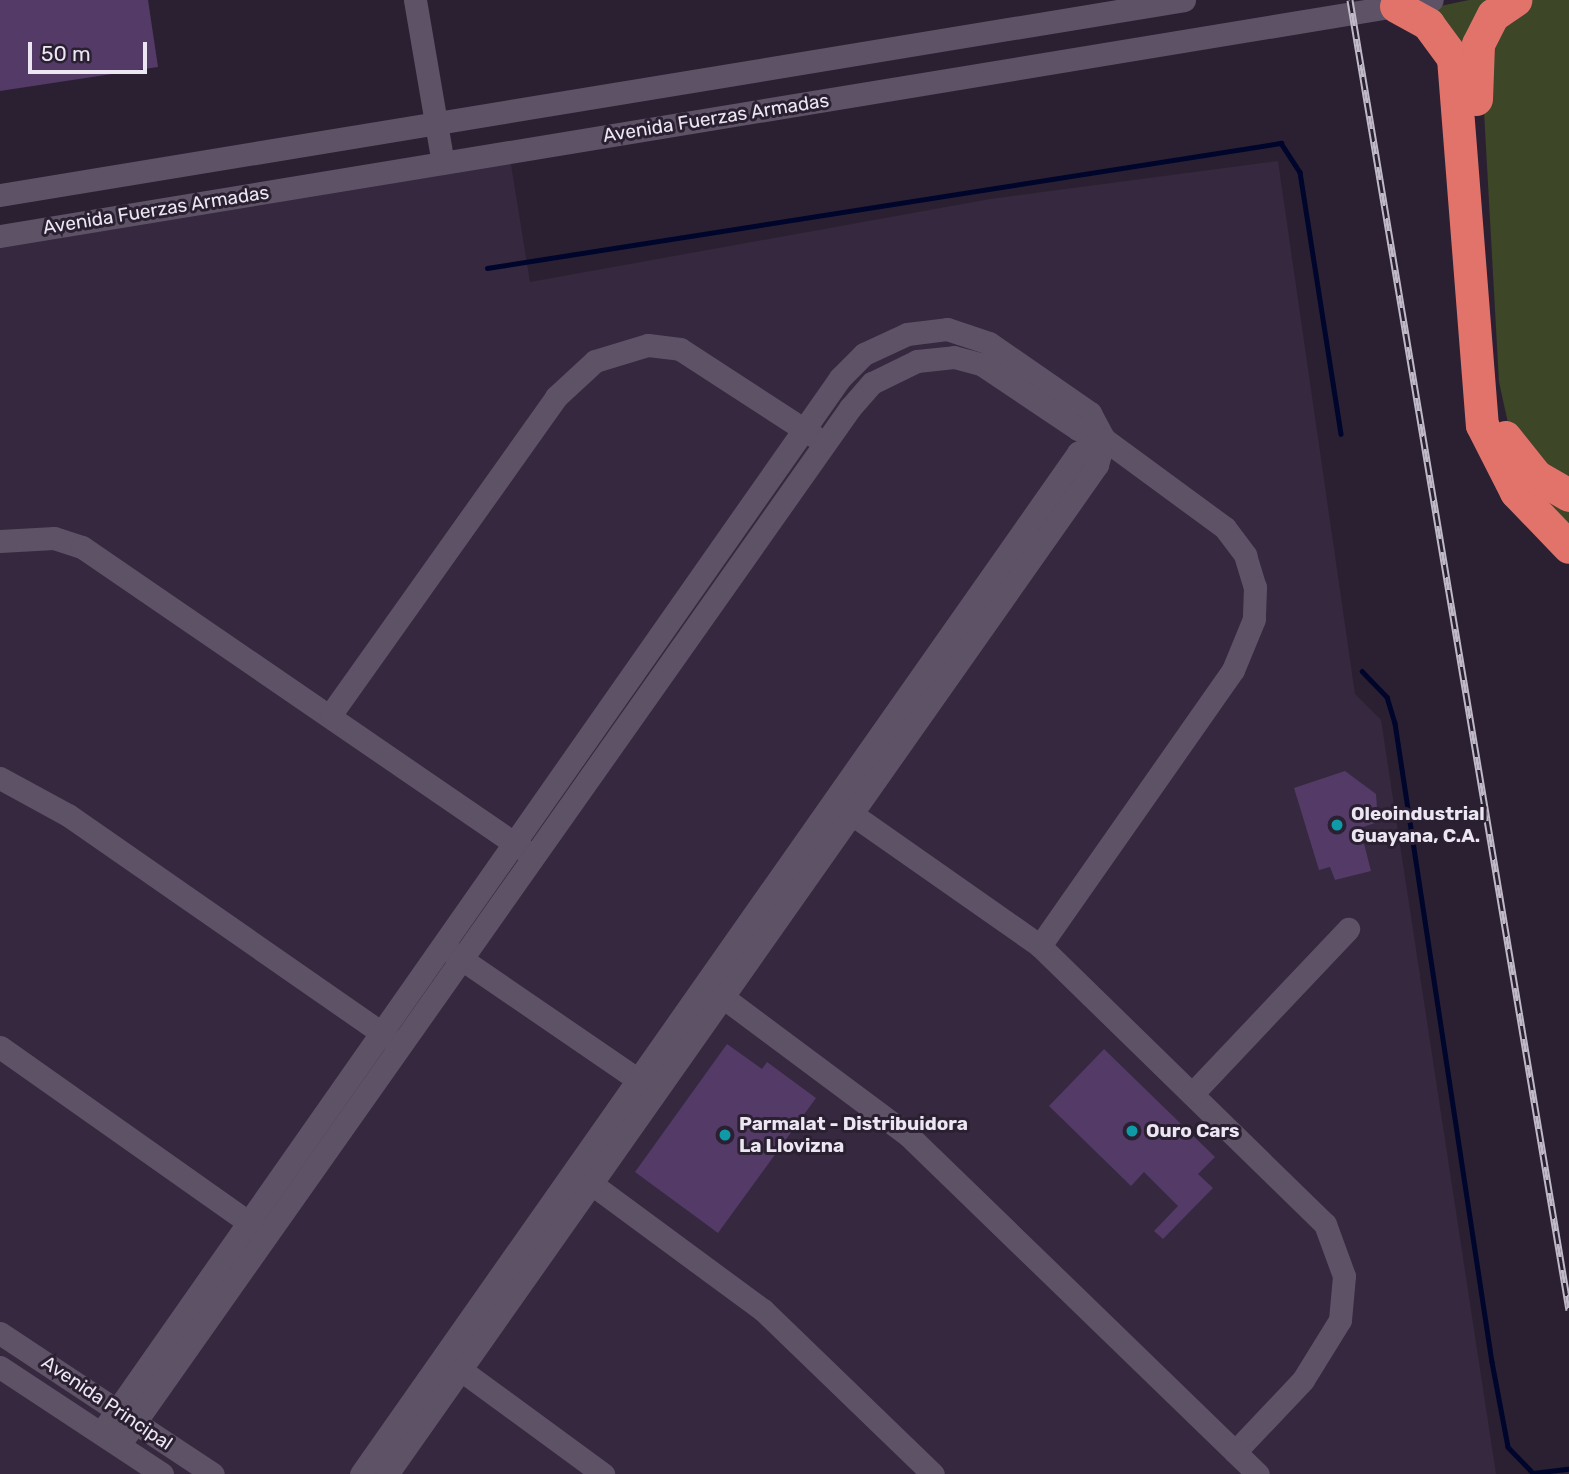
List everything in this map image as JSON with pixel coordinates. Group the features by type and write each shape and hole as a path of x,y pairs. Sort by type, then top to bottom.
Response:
{"highway":[{"path":"1515,0 1493,15 1475,58 1492,383 1510,449 1536,476 1569,495"},
{"path":"1389,7 1428,24 1453,58 1482,425 1516,492 1569,547"}],"street":[{"path":"415,0 443,163"},
{"name":"Avenida Fuerzas Armadas","path":"0,195 1184,0"},
{"name":"Avenida Fuerzas Armadas","path":"0,236 1432,0"},
{"path":"110,1439 390,1039 442,945 652,651 802,428 852,364 893,338 947,329 1000,361 1078,429 1104,439 1230,534 1251,571 1257,603 1233,670 1040,946"},
{"path":"331,713 556,397 595,361 648,345 680,349 825,444"},
{"path":"390,1039 461,959 860,394 899,366 954,357 1000,361"},
{"path":"361,1474 452,1363 843,807 1097,465 1104,439"},
{"path":"0,541 54,538 82,547 331,713 534,856"},
{"path":"652,651 671,665"},
{"path":"0,778 58,809 390,1039"},
{"path":"843,807 1040,946 1325,1224 1344,1276 1331,1341 1234,1452"},
{"path":"1192,1093 1348,929"},
{"path":"442,945 647,1086"},
{"path":"714,990 908,1135 1258,1474"},
{"path":"0,1048 259,1229"},
{"path":"583,1177 763,1310 933,1474"},
{"name":"Avenida Principal","path":"0,1333 213,1474"},
{"path":"387,1474 452,1363"},
{"path":"452,1363 603,1474"},
{"name":"Avenida Principal","path":"0,1367 162,1474"}],"shaded area":[{"path":"509,152 530,282 990,199 1278,161 1355,694 1381,720 1496,1474 0,1474 0,236"}],"green space":[{"path":"1469,0 1499,0 1476,27 1467,58 1488,405 1516,469 1569,503 1569,537 1523,488 1486,405 1461,56 1446,29 1421,10"},
{"path":"1529,0 1569,0 1569,487 1510,432 1499,382 1482,75 1511,10"}],"building":[{"path":"0,0 148,0 158,67 0,91"},
{"name":"Oleoindustrial Guayana, C.A.","path":"1345,771 1376,794 1378,822 1360,828 1371,871 1335,880 1330,867 1319,870 1294,788"},
{"name":"Parmalat - Distribuidora La Llovizna","path":"727,1044 762,1069 767,1062 816,1098 718,1233 635,1172"},
{"name":"Ouro Cars","path":"1104,1049 1215,1157 1198,1174 1213,1188 1163,1239 1154,1231 1178,1206 1144,1172 1131,1186 1049,1106"}],"waterway":[{"path":"487,268 1281,143 1300,172 1341,434"},
{"path":"1362,671 1387,697 1395,723 1492,1362 1508,1447 1533,1473"},
{"path":"1533,1473 1568,1469"}],"railway":[{"path":"1350,0 1569,1310"}],"place":[{"name":"Oleoindustrial Guayana, C.A.","path":"1337,825"},
{"name":"Ouro Cars","path":"1132,1131"},
{"name":"Parmalat - Distribuidora La Llovizna","path":"725,1135"}]}
